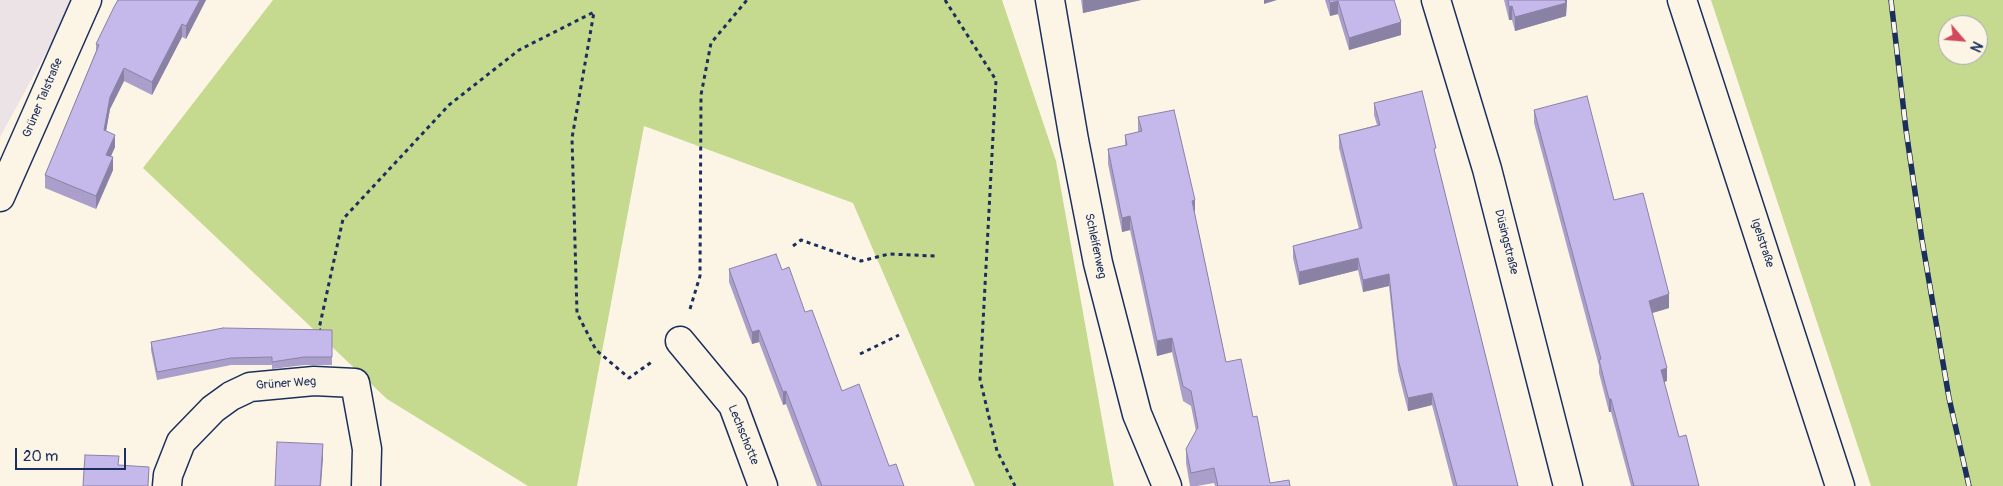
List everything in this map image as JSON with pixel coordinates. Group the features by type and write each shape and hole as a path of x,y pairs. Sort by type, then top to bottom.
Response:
{"main road":[{"name":"Grüner Talstraße","path":"0,197 87,0"},
{"name":"Schleifenweg","path":"1050,0 1074,140 1098,263 1137,414 1167,486"},
{"name":"Düsingstraße","path":"1436,0 1487,169 1568,486"},
{"name":"Igelstraße","path":"1682,0 1840,486"},
{"name":"Lechschotte","path":"680,342 733,405 763,486"},
{"name":"Grüner Weg","path":"167,486 168,475 181,442 213,409 231,396 250,387 314,381 354,383 368,449 366,486"}],"path":[{"path":"324,337 319,329 343,219 449,105 519,50 594,12 572,138 577,313 596,350 629,378 680,342 700,276 701,95 711,43 747,0"},
{"path":"945,0 996,80 980,379 997,451 1015,486"},
{"path":"793,246 801,240 861,261 889,254 935,256"},
{"path":"860,354 899,334"}],"shaded area":[{"path":"0,0 75,0 0,137"}],"green space":[{"path":"273,0 1002,0 1056,161 1114,486 975,486 853,203 644,126 577,486 528,486 387,399 143,168"},
{"path":"1711,0 2003,0 2003,486 1871,486"}],"building":[{"path":"118,0 200,0 186,26 182,24 152,82 124,68 110,97 104,130 115,135 106,155 113,157 96,196 45,175 99,45 96,44"},
{"path":"1329,0 1394,0 1401,22 1349,38 1338,1 1330,3"},
{"path":"1508,0 1565,0 1566,3 1515,17 1512,6 1509,7"},
{"path":"1422,91 1436,148 1434,149 1518,486 1457,486 1432,393 1408,398 1398,359 1389,274 1363,280 1358,258 1299,272 1293,246 1362,228 1339,135 1380,125 1374,103"},
{"path":"1587,96 1614,200 1643,193 1669,294 1649,301 1667,368 1661,370 1679,437 1686,435 1699,486 1634,486 1611,399 1609,399 1599,360 1601,359 1534,110"},
{"path":"1174,110 1195,200 1192,201 1226,362 1241,359 1253,417 1257,416 1270,483 1289,480 1290,486 1218,486 1214,468 1191,473 1186,449 1198,427 1191,391 1183,386 1172,338 1157,341 1130,216 1122,218 1108,149 1127,145 1125,135 1142,131 1138,117"},
{"path":"776,254 782,270 789,267 805,312 812,310 842,391 859,384 889,466 896,464 904,486 822,486 786,391 783,392 759,330 752,332 729,269"},
{"path":"223,328 332,330 332,357 304,357 272,362 272,357 231,358 157,372 151,342"},
{"path":"277,442 323,444 320,486 275,486"},
{"path":"85,455 119,456 118,465 149,467 148,486 83,486"}],"railway":[{"path":"1891,0 1906,130 1922,240 1949,398 1969,486"}]}
